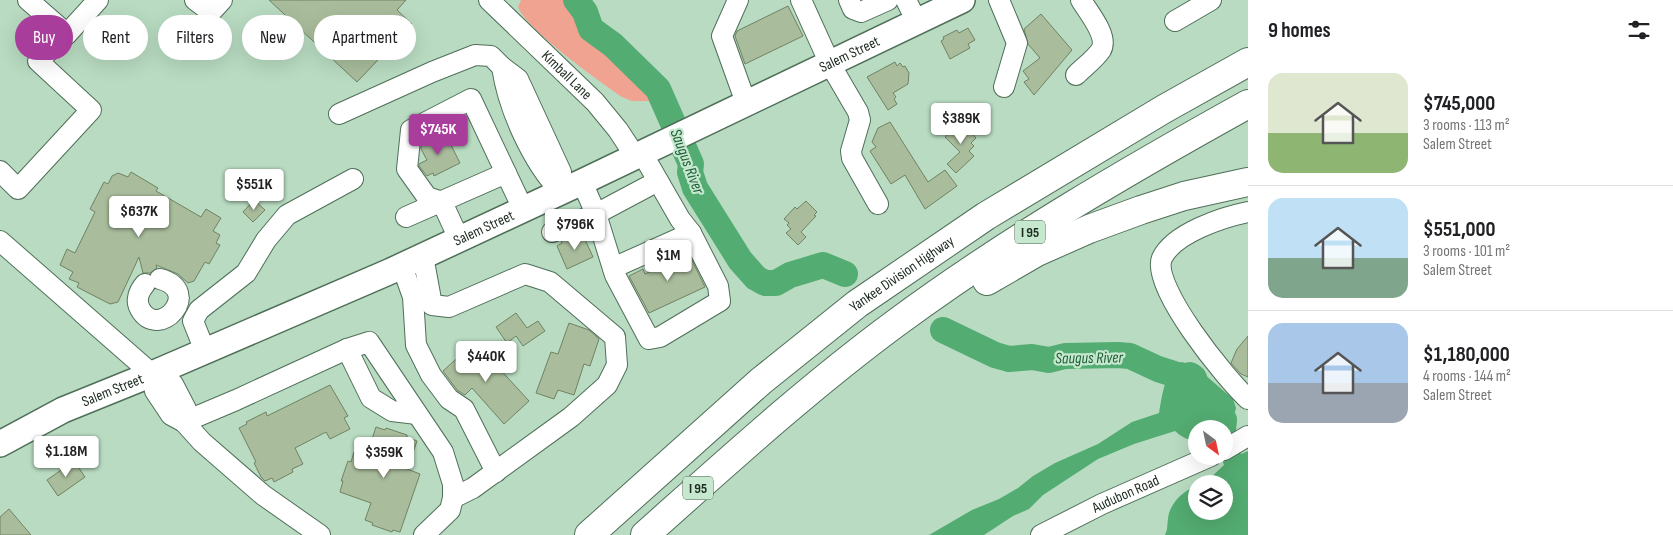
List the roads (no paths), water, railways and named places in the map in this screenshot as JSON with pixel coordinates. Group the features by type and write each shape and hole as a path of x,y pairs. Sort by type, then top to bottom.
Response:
{"highway":[{"path":"1164,109 1248,55"},
{"name":"Yankee Division Highway","path":"589,535 762,381 857,304 986,216 1164,109 1248,62"},
{"name":"I 95","path":"646,535 825,378 942,290 1030,232 1139,166 1248,104"},
{"path":"825,378 1037,252 1089,229 1141,210 1184,196 1248,182"}],"main road":[{"name":"Salem Street","path":"0,444 63,410 152,374 413,261 962,0"}],"street":[{"path":"28,0 45,15"},
{"path":"73,27 98,0"},
{"path":"195,0 211,12 222,0"},
{"name":"Kimball Lane","path":"490,0 596,102 618,130 646,151 658,182 680,219 691,233 718,286 720,301 660,337 649,339 613,268"},
{"path":"738,0 722,36 746,103"},
{"path":"801,0 830,64 858,112 860,120 851,152 852,158 878,204"},
{"path":"849,0 853,9 861,12 888,0"},
{"path":"906,0 917,22"},
{"path":"1000,0 1017,43 1004,88"},
{"path":"1076,75 1100,51 1103,43 1100,32 1081,0"},
{"path":"1175,21 1211,0"},
{"path":"339,114 432,72 475,55 491,56 518,79 561,172 571,187 596,214 613,268 691,233"},
{"path":"0,171 18,189 91,110 39,60"},
{"path":"459,239 442,202 428,197 407,168 411,130 471,99 522,209"},
{"path":"406,218 506,173"},
{"path":"205,351 192,321 199,310 246,273 266,240 286,215 353,179"},
{"path":"552,232 596,214 658,182"},
{"path":"1248,212 1216,220 1197,229 1166,252 1160,268 1164,281 1183,317 1209,354 1238,390 1248,399"},
{"path":"0,241 152,374 155,391 171,415 184,422 202,442 263,495 320,535"},
{"path":"413,261 416,345 432,375 449,399 464,408 496,472"},
{"path":"413,261 432,305 449,307 526,274 550,282 615,337 617,365 607,385 571,417 473,488 453,498"},
{"path":"168,281 177,291 177,306 171,315 158,320 145,315 138,304 140,290 152,282 168,281"},
{"path":"177,306 195,316"},
{"path":"184,422 348,349 369,342 443,452 453,484 453,498 450,510 424,535"},
{"path":"348,349 372,398 392,411 417,414"},
{"path":"1233,445 1247,437"},
{"name":"Audubon Road","path":"1041,535 1102,504 1194,465"}],"waterway":[{"name":"Saugus River","path":"576,0 585,12 591,29 613,45 658,89 691,164 690,172 695,188 740,260 756,278 765,283 776,283 790,275 823,265 845,274"},
{"name":"Saugus River","path":"943,330 995,355 1009,359 1032,357 1049,360 1065,356 1130,356 1158,369 1183,377 1190,375 1194,378 1196,391 1201,399 1206,395 1211,401 1209,408 1216,417 1224,420"}]}
